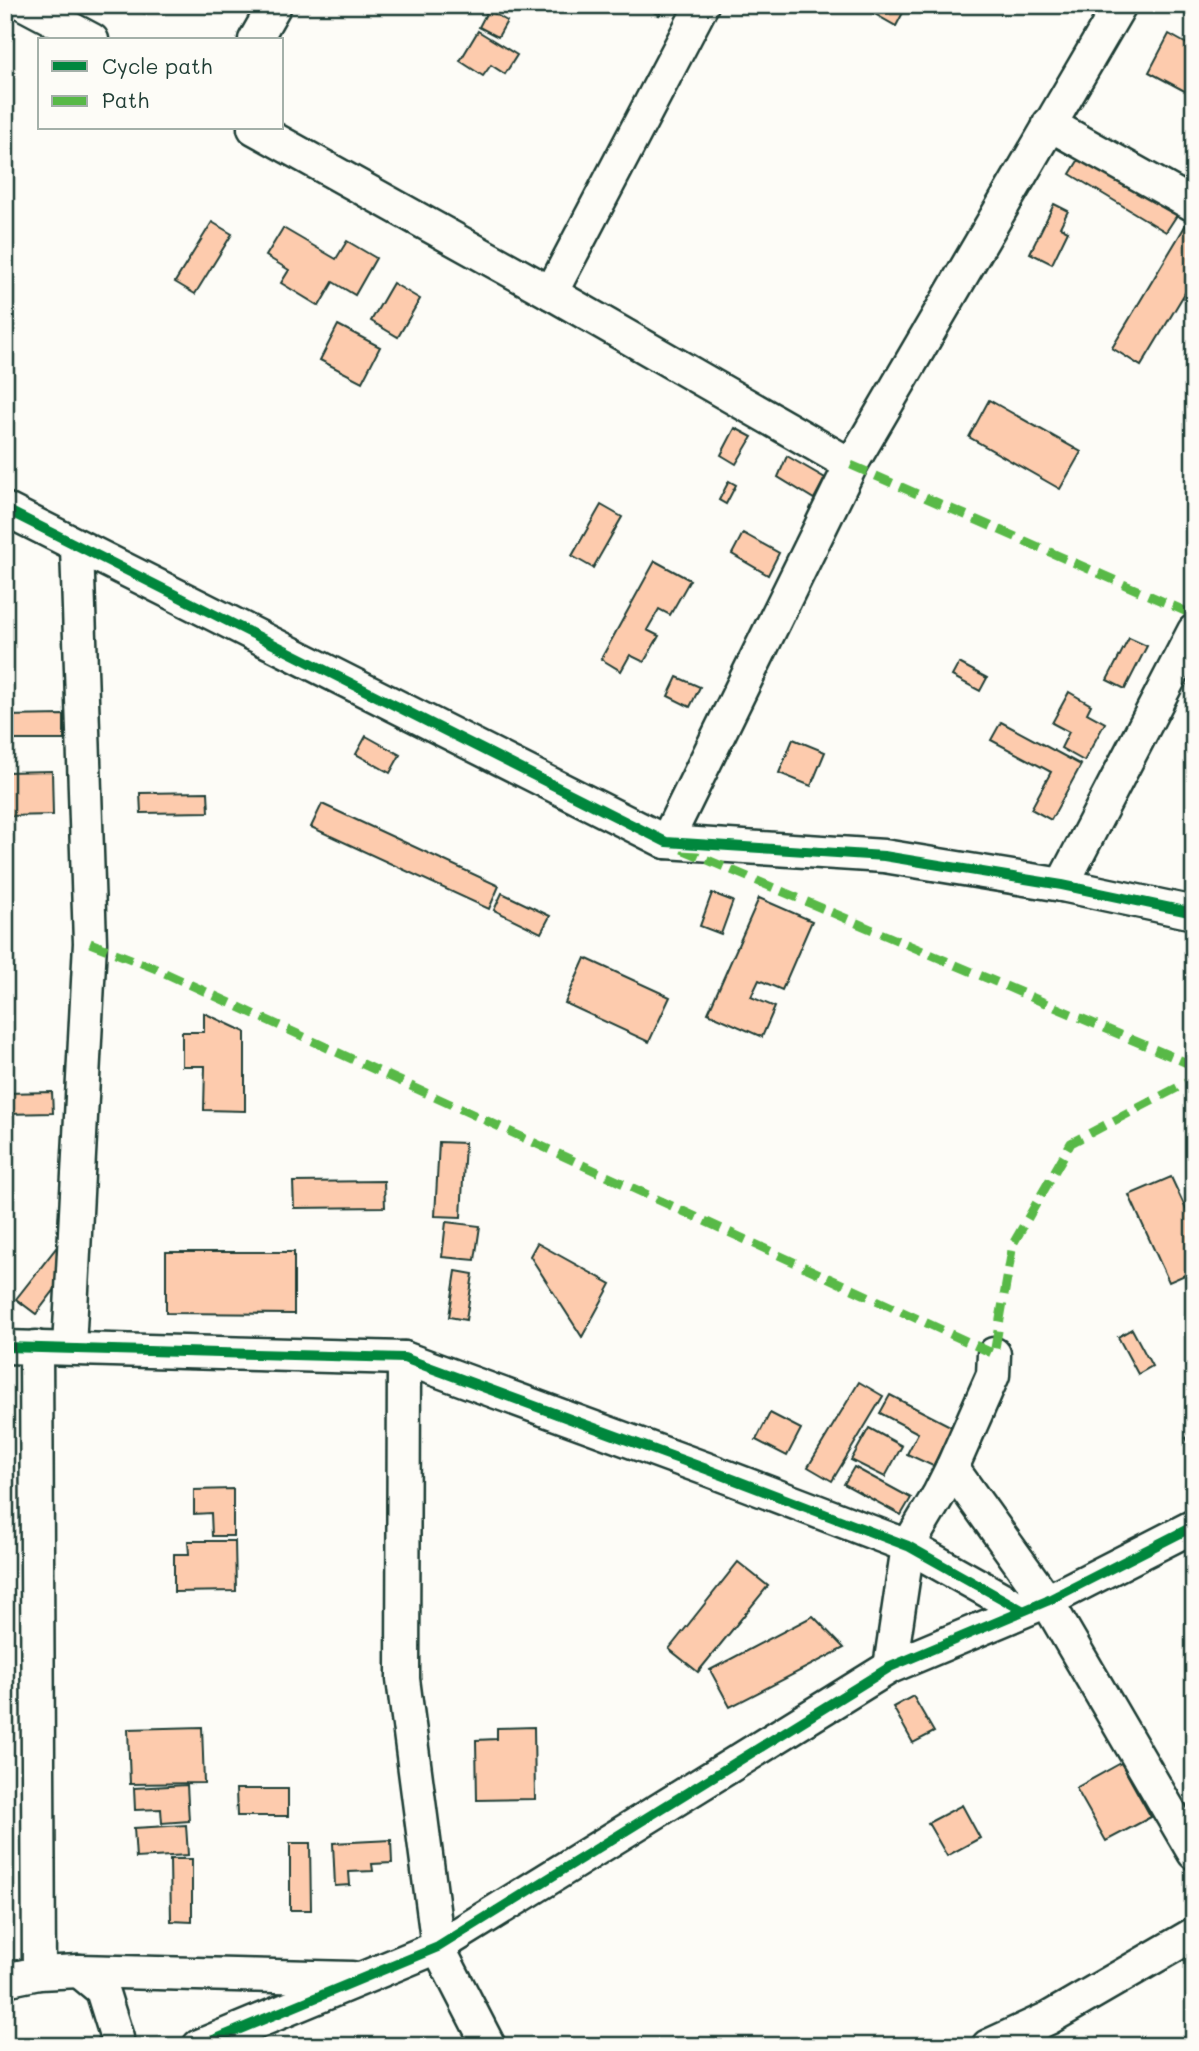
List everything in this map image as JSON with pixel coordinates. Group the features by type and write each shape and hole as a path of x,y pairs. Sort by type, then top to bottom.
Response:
{"street":[{"path":"26,5 88,38"},
{"path":"256,38 275,5"},
{"path":"551,293 702,5"},
{"path":"666,842 851,465 1120,5"},
{"path":"1049,124 1194,205"},
{"path":"258,130 551,293 851,465"},
{"path":"5,509 666,842 884,856 1062,885 1194,913"},
{"path":"69,1348 90,943 77,547"},
{"path":"1062,885 1194,631"},
{"path":"39,1973 20,1347 404,1358 908,1546 1034,1605"},
{"path":"890,1667 908,1546 952,1468 993,1375 994,1354"},
{"path":"404,1358 402,1679 438,1947 489,2046"},
{"path":"952,1468 1034,1605 1194,1853"},
{"path":"199,2046 438,1947 890,1667 1034,1605 1194,1526"},
{"path":"988,2046 1049,2018 1194,1934"},
{"path":"79,1971 102,1990 117,2038 114,2046"},
{"path":"5,1980 39,1973 79,1971 364,1978"}],"building":[{"path":"130,5 148,5 144,13"},
{"path":"641,5 664,5 659,15"},
{"path":"859,5 907,5 896,26"},
{"path":"488,10 507,21 498,37 479,27"},
{"path":"478,31 517,55 505,74 491,65 483,76 460,61"},
{"path":"1169,34 1194,48 1194,96 1149,72"},
{"path":"1082,154 1179,212 1166,232 1070,174"},
{"path":"1054,204 1068,211 1060,227 1068,231 1052,264 1030,253"},
{"path":"1190,218 1194,221 1194,278 1141,366 1112,348"},
{"path":"212,222 232,234 195,294 175,282"},
{"path":"283,228 336,259 347,241 376,258 355,295 333,282 319,306 281,283 289,270 266,256"},
{"path":"393,283 420,299 398,337 371,321"},
{"path":"338,325 380,347 362,382 320,360"},
{"path":"989,400 1081,452 1060,489 969,437"},
{"path":"735,428 752,437 736,464 721,455"},
{"path":"787,456 825,478 814,499 778,477"},
{"path":"729,481 736,485 726,504 719,500"},
{"path":"601,505 622,517 593,568 572,556"},
{"path":"743,533 779,553 768,575 732,554"},
{"path":"655,561 690,580 670,615 659,609 647,630 659,636 644,662 630,655 621,671 601,659"},
{"path":"1129,638 1147,646 1125,689 1107,680"},
{"path":"959,663 987,678 980,691 952,676"},
{"path":"677,677 700,687 690,707 668,696"},
{"path":"1069,692 1091,705 1087,713 1105,723 1084,761 1061,748 1069,732 1052,723"},
{"path":"64,715 64,740 5,740 5,716"},
{"path":"1001,722 1081,765 1051,820 1031,809 1051,772 991,740"},
{"path":"366,736 400,755 390,773 356,754"},
{"path":"793,739 825,752 811,786 779,773"},
{"path":"52,771 53,815 5,816 5,772"},
{"path":"208,792 209,812 141,813 140,793"},
{"path":"322,804 499,886 489,909 311,827"},
{"path":"502,893 550,916 541,933 494,910"},
{"path":"712,893 733,901 721,934 700,926"},
{"path":"759,898 812,921 782,990 759,980 751,997 775,1007 762,1037 708,1013"},
{"path":"585,958 670,997 649,1042 565,1003"},
{"path":"204,1013 245,1032 245,1111 204,1110 205,1066 182,1066 182,1032 204,1032"},
{"path":"52,1092 53,1113 5,1114 5,1093"},
{"path":"439,1142 465,1143 461,1217 435,1216"},
{"path":"1171,1177 1194,1226 1194,1271 1169,1282 1129,1195"},
{"path":"384,1181 385,1207 294,1208 293,1182"},
{"path":"446,1222 480,1226 475,1260 442,1257"},
{"path":"60,1243 65,1276 36,1314 16,1299"},
{"path":"537,1243 611,1284 582,1337 530,1256"},
{"path":"166,1252 294,1252 294,1314 166,1313"},
{"path":"456,1271 473,1274 466,1320 449,1317"},
{"path":"1132,1329 1152,1366 1138,1374 1118,1337"},
{"path":"859,1382 883,1396 832,1481 808,1467"},
{"path":"890,1395 958,1430 948,1449 943,1446 933,1466 907,1454 918,1433 880,1413"},
{"path":"770,1413 801,1429 787,1456 756,1440"},
{"path":"869,1428 902,1446 885,1477 851,1460"},
{"path":"1194,1433 1194,1453 1186,1438"},
{"path":"854,1467 911,1498 901,1515 844,1484"},
{"path":"233,1489 233,1536 212,1536 211,1513 194,1514 194,1490"},
{"path":"188,1541 235,1541 236,1591 174,1592 174,1554 189,1554"},
{"path":"738,1562 768,1586 698,1672 669,1649"},
{"path":"813,1616 844,1648 730,1707 710,1670"},
{"path":"913,1696 934,1732 913,1743 893,1707"},
{"path":"202,1727 204,1783 130,1784 128,1729"},
{"path":"534,1727 535,1799 477,1800 476,1740 497,1739 497,1728"},
{"path":"1121,1763 1151,1817 1106,1841 1076,1788"},
{"path":"187,1785 189,1821 162,1823 161,1809 135,1810 134,1788"},
{"path":"236,1789 288,1789 288,1816 237,1816"},
{"path":"962,1805 980,1838 947,1856 928,1823"},
{"path":"186,1825 188,1855 136,1858 134,1828"},
{"path":"391,1840 392,1863 372,1864 373,1871 349,1872 350,1885 335,1886 333,1843"},
{"path":"290,1843 310,1843 311,1910 290,1910"},
{"path":"170,1859 192,1859 192,1922 171,1921"}],"marked path":[{"path":"851,465 1194,615"},
{"path":"682,849 1194,1066"},
{"path":"90,943 154,968 994,1354 1013,1244 1071,1143 1194,1079"}],"cycle path":[{"path":"5,509 666,842 884,856 1062,885 1194,913"},
{"path":"5,1347 404,1358 908,1546 1022,1610"},
{"path":"199,2046 438,1947 890,1667 1047,1601 1194,1526"}]}
